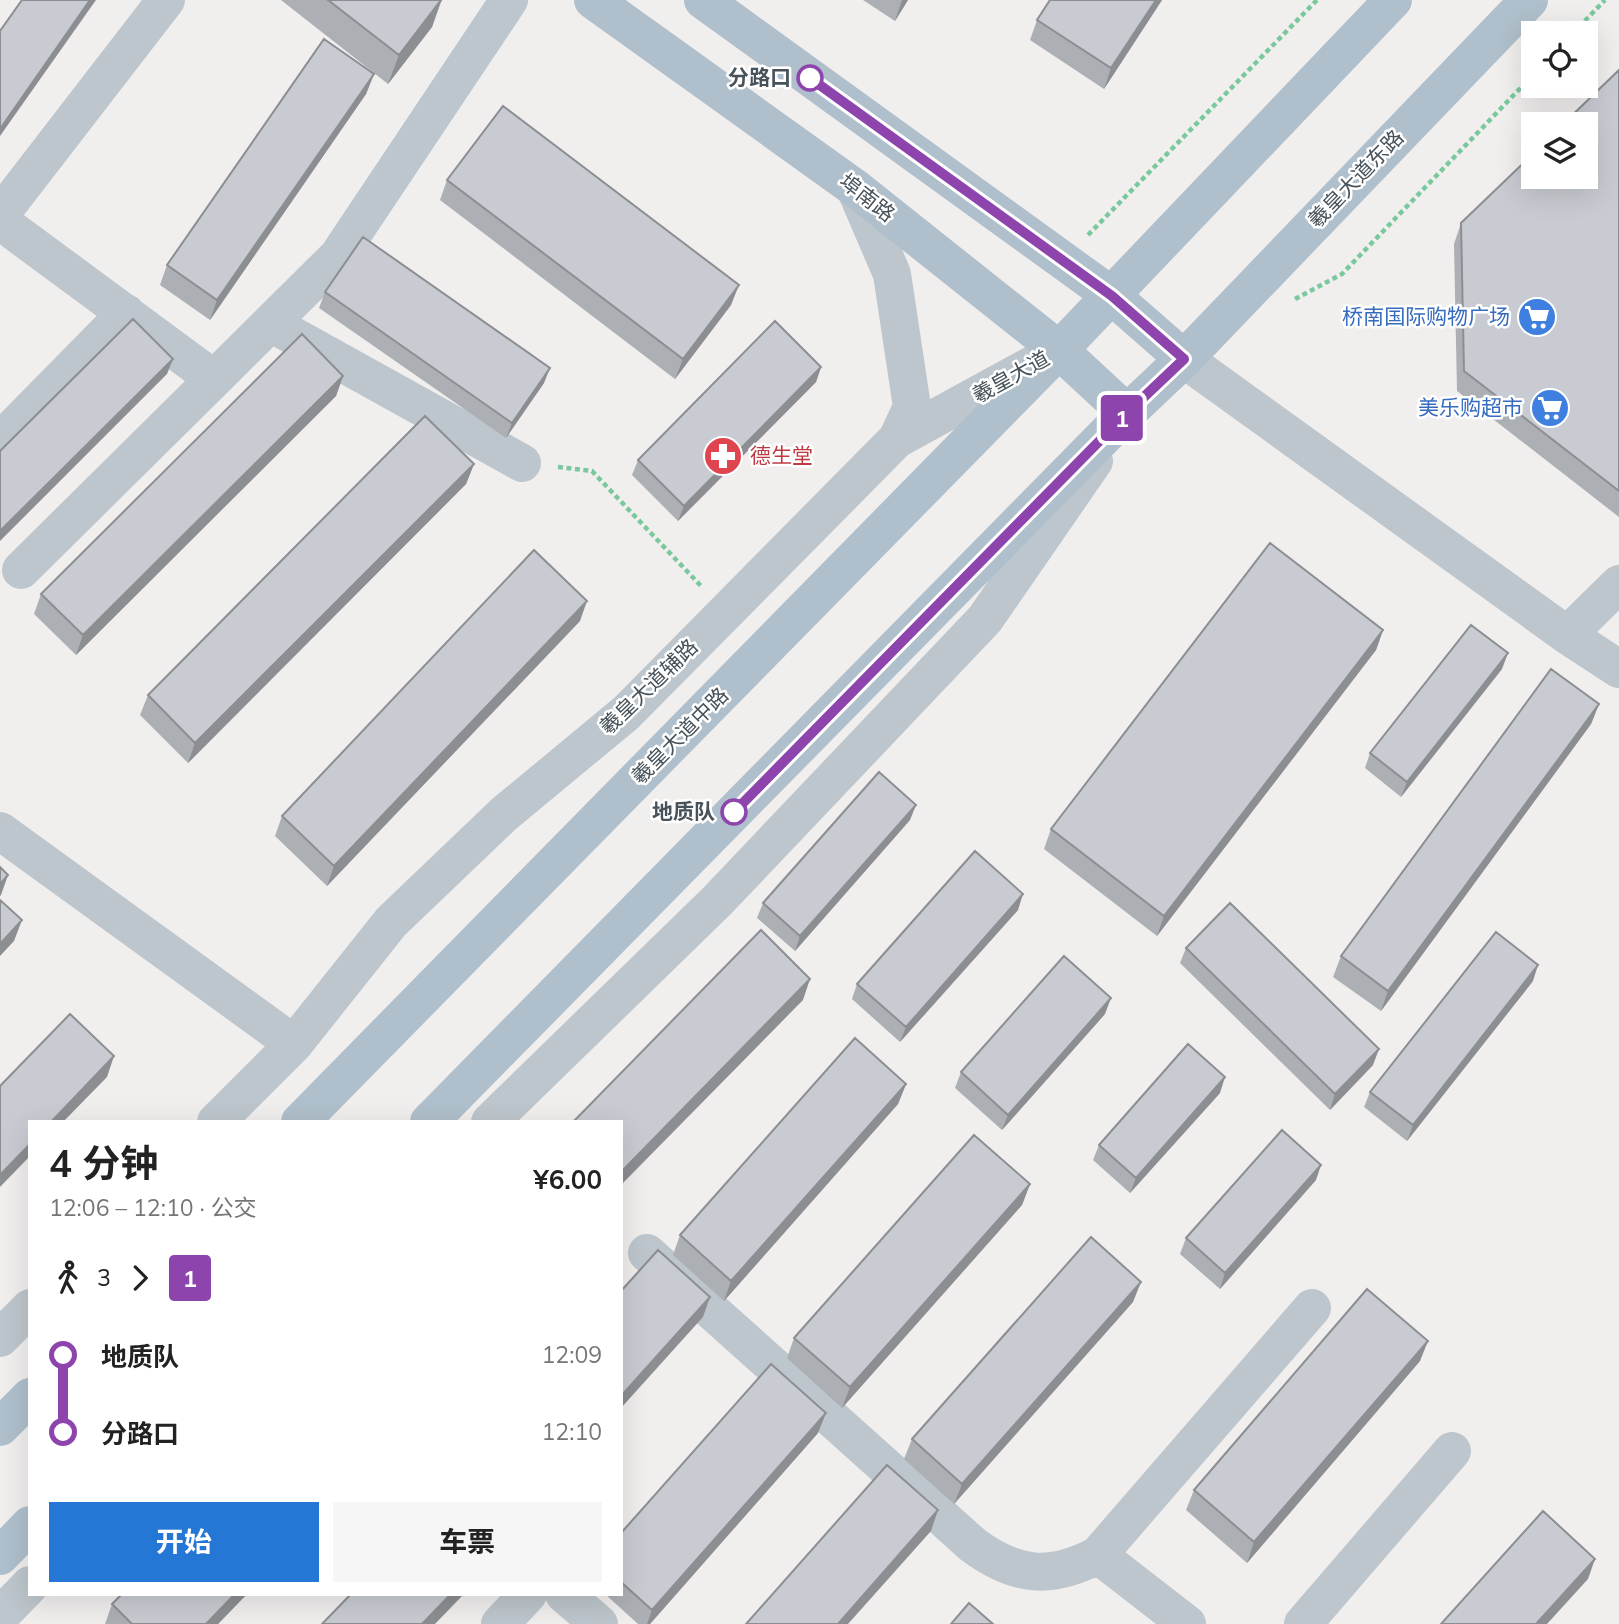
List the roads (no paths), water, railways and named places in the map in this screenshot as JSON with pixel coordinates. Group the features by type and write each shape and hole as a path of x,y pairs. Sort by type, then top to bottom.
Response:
{"main road":[{"name":"埠南路","path":"593,0 855,188 1059,350 1127,413"},
{"path":"431,1120 1127,413 1184,359 1112,296 703,0"},
{"path":"1112,296 1393,0"},
{"name":"羲皇大道东路","path":"1184,359 1529,0"},
{"name":"羲皇大道","path":"1059,350 1112,296"},
{"name":"羲皇大道中路","path":"302,1120 1059,350"},
{"path":"0,1427 28,1399"},
{"path":"0,1556 28,1527"}],"street":[{"path":"0,215 166,0"},
{"path":"21,570 338,256 509,0"},
{"name":"羲皇大道辅路","path":"218,1120 294,1044 391,922 504,814 626,713 897,439 912,407 892,274 855,188"},
{"path":"0,221 214,379"},
{"path":"0,441 126,313"},
{"path":"270,323 522,463"},
{"name":"羲皇大道","path":"897,439 1059,350"},
{"path":"1184,359 1567,635 1619,669"},
{"path":"492,1120 717,901 985,619 1127,413"},
{"path":"1567,635 1619,584"},
{"path":"0,831 294,1044"},
{"path":"647,1253 973,1545 1004,1565 1040,1572 1080,1565 1098,1555 1312,1308"},
{"path":"0,1338 28,1310"},
{"path":"1303,1624 1452,1451"},
{"path":"1098,1555 1187,1624"},
{"path":"0,1616 28,1587"},
{"path":"499,1624 526,1596"},
{"path":"566,1596 598,1624"}],"place":[{"name":"分路口","path":"810,78"},
{"name":"桥南国际购物广场","path":"1537,317"},
{"name":"美乐购超市","path":"1550,408"},
{"name":"德生堂","path":"723,456"},
{"name":"地质队","path":"734,812"}]}
